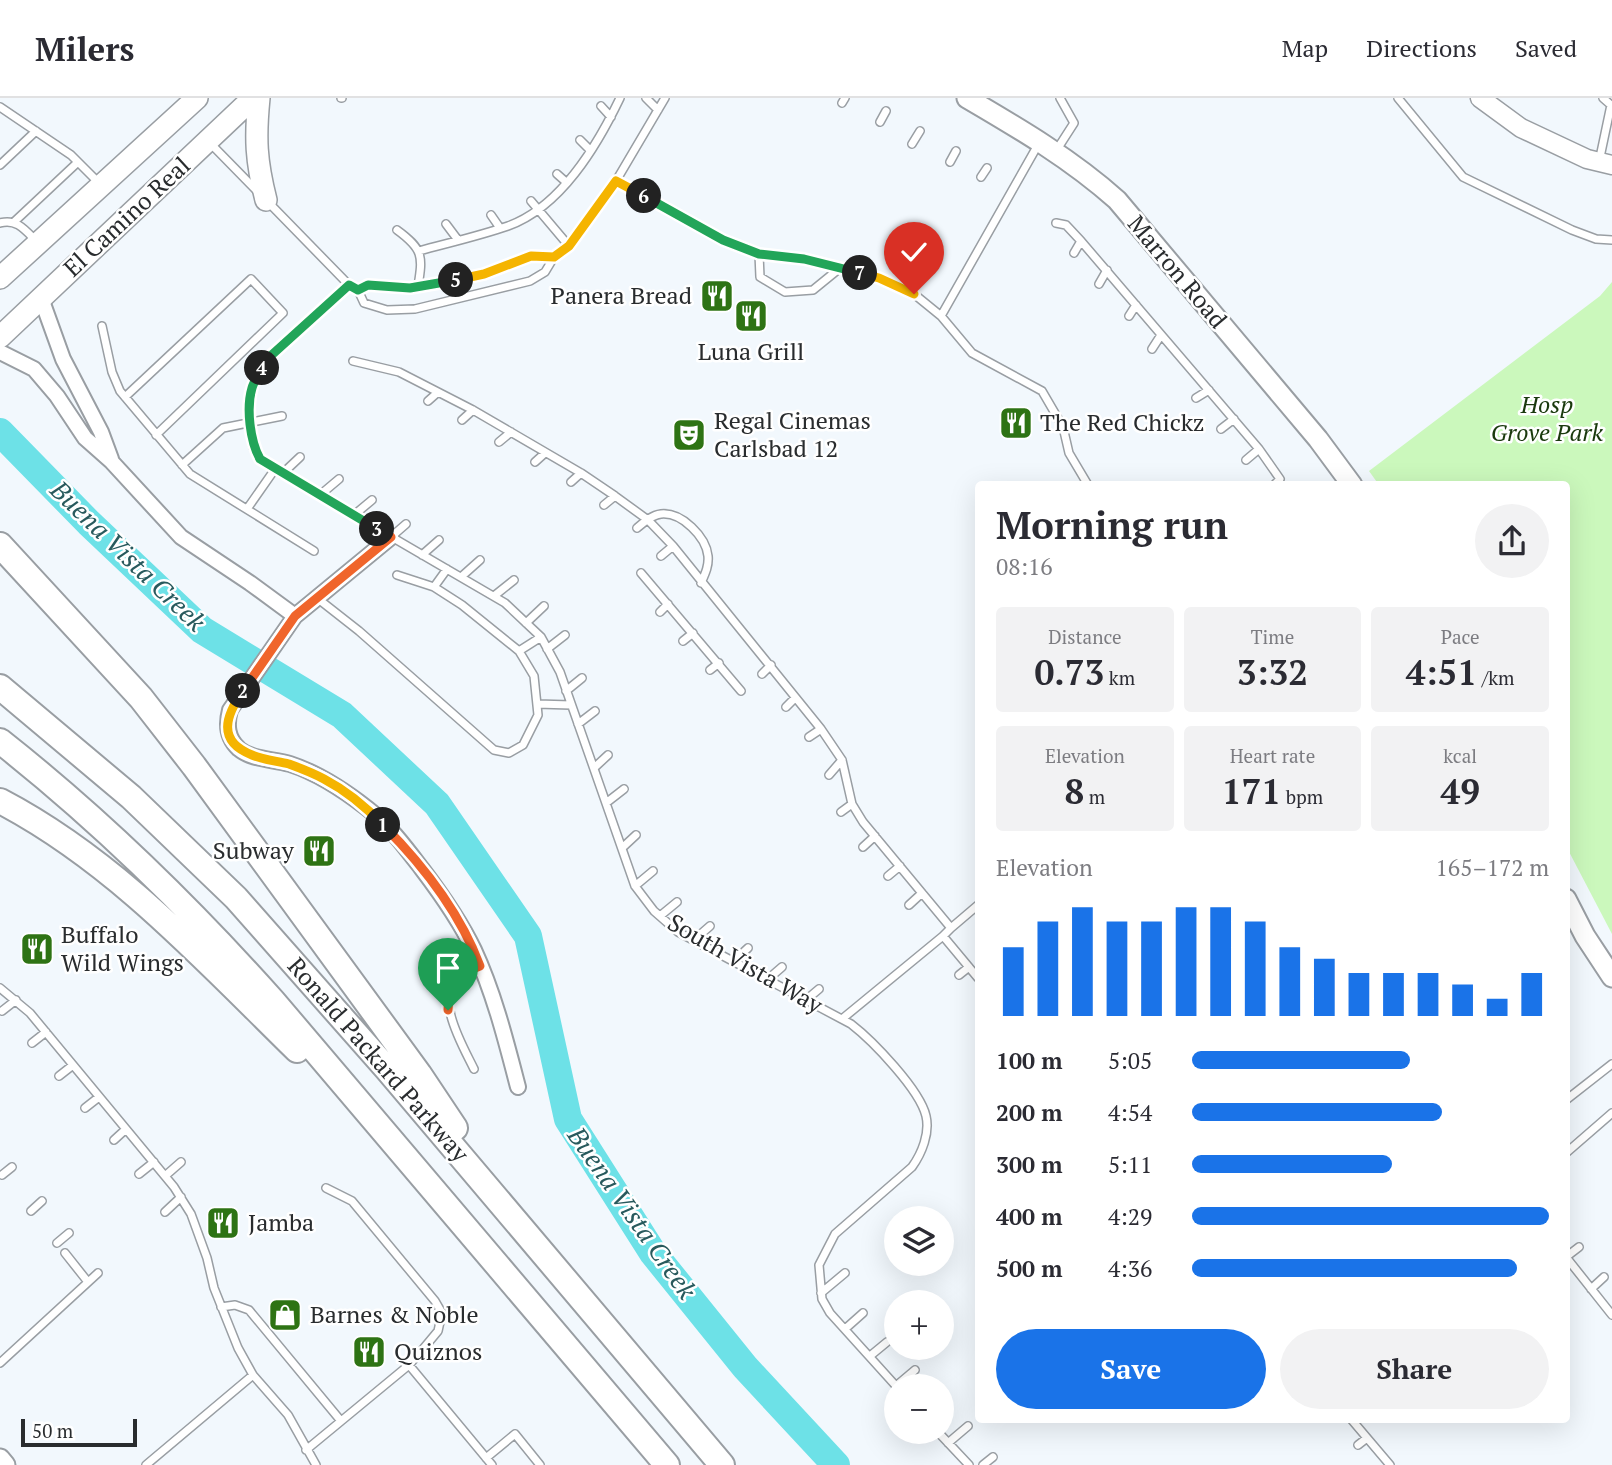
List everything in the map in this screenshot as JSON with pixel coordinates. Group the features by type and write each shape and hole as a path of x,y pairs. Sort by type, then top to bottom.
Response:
{"highway":[{"path":"0,545 141,698 194,766 419,1074 524,1231"},
{"name":"Ronald Packard Parkway","path":"0,687 131,797 236,898 387,1069 723,1465"},
{"name":"Ronald Packard Parkway","path":"0,741 115,837 220,941 667,1465"},
{"path":"0,801 61,839 169,925 407,1158"}],"main road":[{"name":"El Camino Real","path":"0,278 198,98"},
{"name":"El Camino Real","path":"0,337 253,98"},
{"path":"260,98 257,164 266,200"},
{"name":"Marron Road","path":"981,101 1083,170 1117,200 1318,439 1349,481"},
{"path":"1570,906 1585,936 1612,977"},
{"path":"0,1459 5,1465"}],"street":[{"path":"1480,98 1521,128 1587,159 1606,163"},
{"path":"41,298 63,359 101,432 111,461"},
{"path":"0,352 34,369 57,396 85,438 111,461 180,537 295,616"},
{"path":"391,537 295,616 230,710 226,725 231,739 240,750 254,757 290,764 324,779 370,811 406,848 446,901 474,950 503,1027 517,1087"}],"lane":[{"path":"419,251 500,228 539,210 566,182 590,150 620,98"},
{"path":"646,98 658,110"},
{"path":"208,141 349,285 358,290 363,303 387,310 415,309 530,281 545,272 554,257 569,246 616,181 665,98"},
{"path":"941,316 1048,146 1074,123 1060,98"},
{"path":"1398,98 1463,177 1572,230 1596,239 1612,240"},
{"path":"1603,98 1611,105 1606,163"},
{"path":"601,106 611,117"},
{"path":"0,107 78,162 102,186"},
{"path":"880,122 886,111"},
{"path":"0,164 36,131"},
{"path":"912,144 920,131"},
{"path":"580,140 590,150"},
{"path":"950,162 956,151"},
{"path":"14,222 78,162"},
{"path":"981,177 987,168"},
{"path":"557,174 566,182"},
{"path":"616,181 723,240 759,254 784,256 879,278 914,294 941,316 972,353 1042,391 1063,427 1069,453 1086,481"},
{"path":"531,201 569,246"},
{"path":"491,215 500,228"},
{"path":"0,223 14,222 38,244"},
{"path":"1056,223 1066,225 1107,270 1259,449 1276,481"},
{"path":"446,224 458,240"},
{"path":"397,230 410,239 419,251 422,261 418,286"},
{"path":"1074,253 1082,241"},
{"path":"759,254 760,277 785,292 813,290 839,268"},
{"path":"358,290 368,285 418,286 484,274 531,256 554,257"},
{"path":"1099,284 1107,270"},
{"path":"125,397 251,279 283,313 156,435"},
{"name":"South Vista Way","path":"349,285 265,361 251,389 250,424 253,447 260,459 505,603 526,622 541,638 566,691 635,886 660,916 678,932 842,1019 870,1038 917,1096 926,1114 927,1128 921,1156 912,1167 835,1234 819,1265 821,1293"},
{"path":"1129,316 1136,305"},
{"path":"102,326 112,372 125,397 190,474 314,551"},
{"path":"1152,349 1161,335"},
{"path":"353,361 399,372 473,410 581,473 648,520 673,546 821,729 842,760 852,804 951,928"},
{"path":"391,380 399,372"},
{"path":"1196,398 1209,390"},
{"path":"428,401 437,393"},
{"path":"462,420 473,410"},
{"path":"182,465 223,428 282,416"},
{"path":"1222,429 1234,419"},
{"path":"499,442 511,432"},
{"path":"1246,460 1259,449"},
{"path":"535,462 545,453"},
{"path":"282,474 300,457"},
{"path":"247,509 275,469"},
{"path":"571,482 581,473"},
{"path":"320,495 339,479"},
{"path":"604,505 615,496"},
{"path":"354,515 372,500"},
{"path":"637,528 662,514 675,517 689,525 702,539 708,553 708,566 701,583"},
{"path":"391,537 406,524"},
{"path":"422,555 439,540"},
{"path":"661,556 673,546"},
{"path":"461,577 480,560"},
{"path":"433,587 447,569"},
{"path":"641,573 741,691"},
{"path":"317,598 359,631 494,750 509,753 523,745 538,715 534,676 519,651 462,605 433,587 397,575"},
{"path":"494,597 514,580"},
{"path":"660,612 668,604"},
{"path":"526,622 544,606"},
{"path":"682,641 693,633"},
{"path":"547,649 565,635"},
{"path":"519,651 541,638"},
{"path":"710,670 719,663"},
{"path":"762,674 771,665"},
{"path":"566,691 582,678"},
{"path":"786,707 796,698"},
{"path":"537,704 571,705"},
{"path":"578,724 595,710"},
{"path":"809,737 821,729"},
{"path":"594,768 608,755"},
{"path":"829,775 842,760"},
{"path":"606,803 624,789"},
{"path":"841,812 852,804"},
{"path":"622,848 636,835"},
{"path":"863,846 875,836"},
{"path":"888,876 900,866"},
{"path":"635,886 653,871"},
{"path":"909,905 922,893"},
{"path":"660,916 677,902"},
{"path":"842,1019 975,908"},
{"path":"694,940 710,926"},
{"path":"943,936 975,974"},
{"path":"733,962 748,948"},
{"path":"474,1069 452,1020 449,1002 452,984 458,975 480,966"},
{"path":"767,980 782,967"},
{"path":"959,975 969,967"},
{"path":"0,988 16,1000 46,1032 180,1197 191,1214 207,1258 214,1288 238,1348 253,1375 288,1415 316,1465"},
{"path":"806,1000 819,989"},
{"path":"2,1011 16,1000"},
{"path":"32,1043 46,1032"},
{"path":"1570,1097 1612,1064"},
{"path":"59,1076 73,1065"},
{"path":"85,1108 99,1097"},
{"path":"1570,1150 1612,1113"},
{"path":"114,1140 126,1129"},
{"path":"139,1174 154,1162"},
{"path":"165,1176 181,1162"},
{"path":"2,1175 12,1167"},
{"path":"306,1450 409,1365 438,1331 442,1313 352,1201 326,1188"},
{"path":"165,1212 180,1197"},
{"path":"31,1210 42,1201"},
{"path":"57,1243 69,1233"},
{"path":"1570,1254 1578,1247"},
{"path":"65,1253 88,1282"},
{"path":"1570,1262 1612,1315"},
{"path":"0,1363 98,1273"},
{"path":"845,1273 821,1293 822,1299 830,1313 886,1374"},
{"path":"1591,1289 1604,1277"},
{"path":"221,1307 244,1307 341,1421"},
{"path":"845,1329 863,1313"},
{"path":"870,1356 884,1344"},
{"path":"409,1365 492,1465"},
{"path":"910,1374 915,1370"},
{"path":"146,1465 253,1375"},
{"path":"1354,1423 1390,1465"},
{"path":"954,1438 968,1426"},
{"path":"486,1458 515,1434 540,1465"},
{"path":"1358,1446 1367,1438"},
{"path":"949,1444 969,1465"},
{"path":"983,1465 993,1457"}],"green space":[{"name":"Hosp Grove Park","path":"1612,282 1612,934 1570,854 1570,481 1376,481 1369,471 1600,296"}],"waterway":[{"name":"Buena Vista Creek","path":"0,432 89,523 202,630 342,715 437,804 528,936 568,1119 653,1253 745,1367 836,1465"}],"place":[{"name":"Panera Bread","path":"717,296"},
{"name":"Luna Grill","path":"751,316"},
{"name":"The Red Chickz","path":"1016,423"},
{"name":"Regal Cinemas Carlsbad 12","path":"689,435"},
{"name":"Subway","path":"319,851"},
{"name":"Buffalo Wild Wings","path":"37,949"},
{"name":"Jamba","path":"223,1223"},
{"name":"Barnes & Noble","path":"285,1315"},
{"name":"Quiznos","path":"369,1352"}],"route":[{"path":"448,1010 455,979 463,972 480,966 446,901 406,848 370,811 324,779 290,764 254,757 240,750 231,739 226,725 230,710 295,616 391,537 260,459 251,439 251,389 265,361 349,285 358,290 368,285 410,288 484,274 531,256 554,257 569,246 616,181 723,240 759,254 804,259 864,274 914,294"}]}
